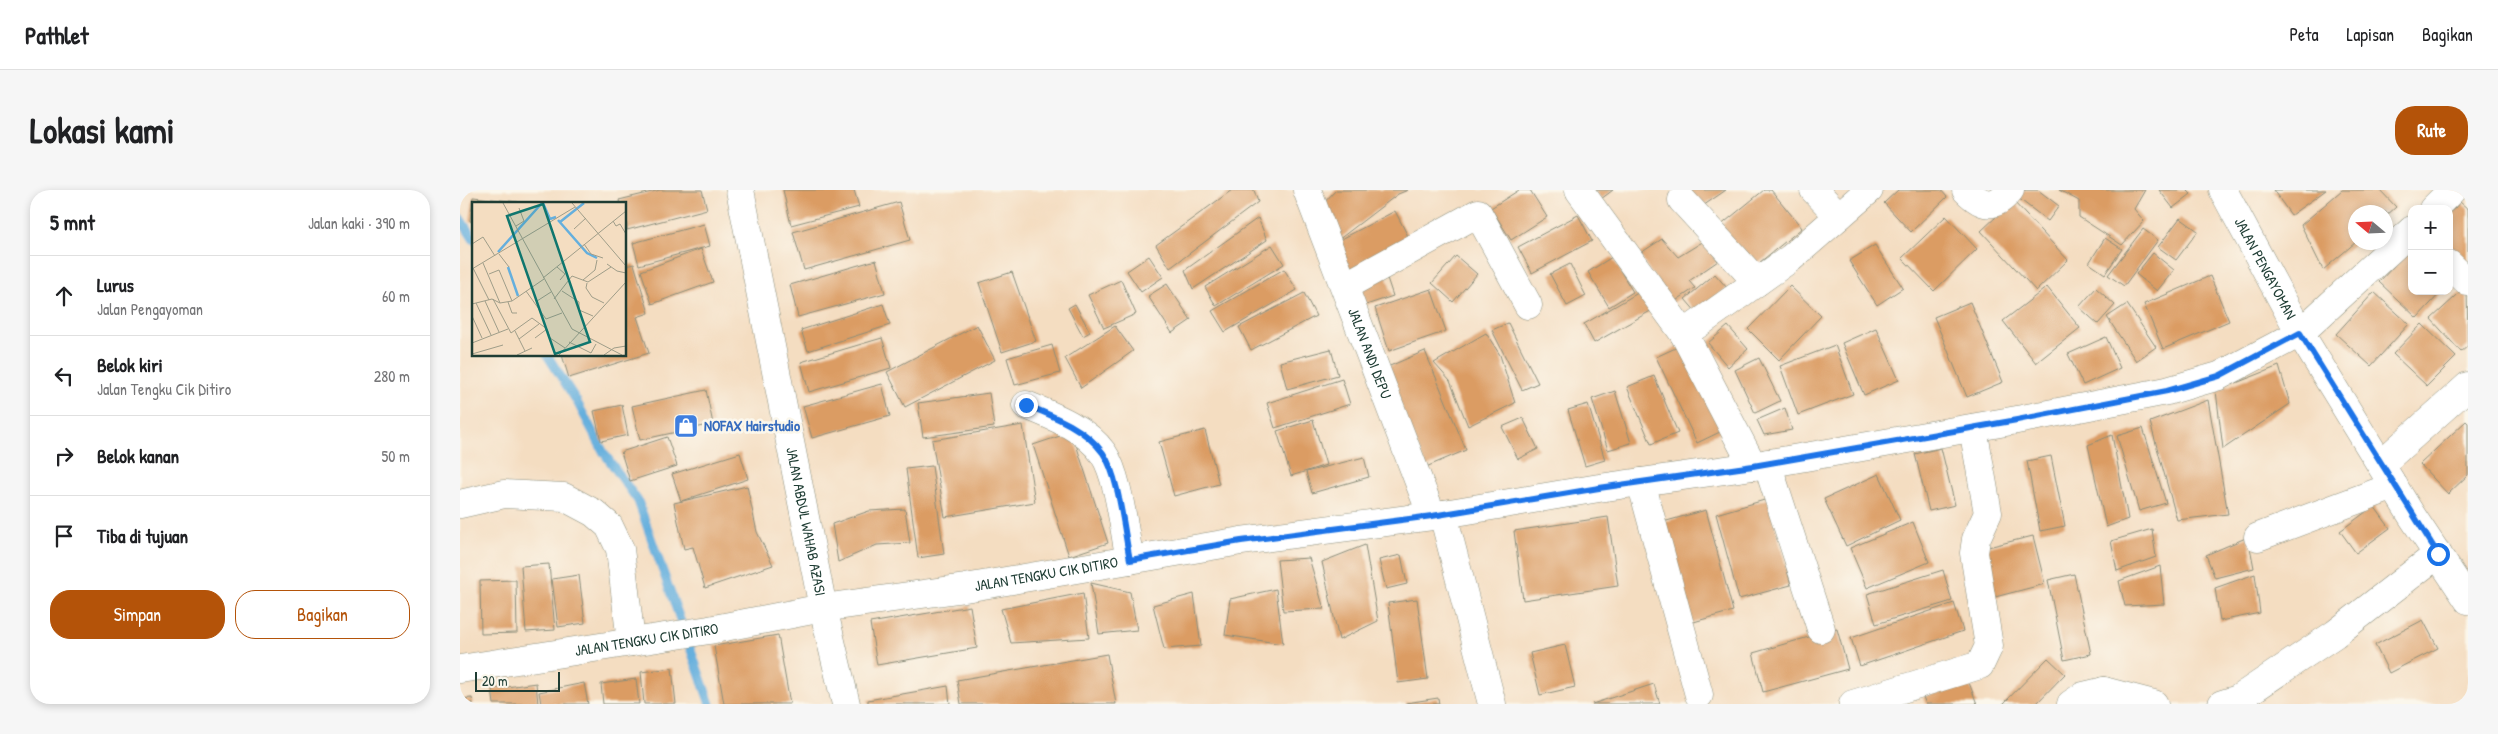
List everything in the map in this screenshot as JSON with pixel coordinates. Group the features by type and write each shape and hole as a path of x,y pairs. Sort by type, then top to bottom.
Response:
{"street":[{"name":"JALAN ABDUL WAHAB AZASI","path":"740,190 824,608 846,704"},
{"name":"JALAN ANDI DEPU","path":"1307,190 1438,515 1492,704"},
{"path":"1579,190 1684,334 1760,464 1821,629"},
{"path":"1814,190 1839,216"},
{"path":"1684,334 1791,258 1869,190"},
{"path":"1966,190 1979,202 1989,204 2000,200 2010,190"},
{"name":"JALAN PENGAYOMAN","path":"2223,190 2300,333 2412,516 2468,600"},
{"path":"2437,205 2452,190"},
{"path":"1682,200 1757,282"},
{"path":"1345,286 1478,213 1528,305"},
{"name":"JALAN TENGKU CIK DITIRO","path":"460,669 709,630 824,608 965,588 1241,541 1438,515 1760,464 1973,428 2167,391 2219,376 2300,333 2408,234"},
{"path":"2453,268 2468,282"},
{"path":"2258,537 2388,475 2468,386"},
{"path":"1026,405 1059,419 1085,435 1103,453 1113,477 1130,560"},
{"path":"1853,704 1980,665 1985,657 1989,646 1974,553 1976,539 1988,513 1973,428"},
{"path":"1642,482 1699,695"},
{"path":"460,504 504,494 564,497 594,513 609,526 620,549 631,642"},
{"path":"2222,704 2238,699 2335,634 2433,546"},
{"path":"2071,704 2082,696 2154,704"}],"building":[{"path":"660,190 702,190 707,209 627,230 626,202 620,202 619,200"},
{"path":"783,190 854,190 859,207 791,225"},
{"path":"1232,190 1254,190 1258,202 1170,268 1156,245"},
{"path":"1336,190 1408,190 1398,194 1338,240 1318,209"},
{"path":"1519,190 1530,190 1547,217 1511,240 1491,208"},
{"path":"1595,190 1613,190 1601,199"},
{"path":"1683,190 1726,190 1697,210"},
{"path":"1764,190 1771,190 1802,228 1754,267 1720,226"},
{"path":"1898,190 1941,190 1947,197 1911,232 1884,203"},
{"path":"2024,190 2038,190 2059,206 2048,221 2018,198"},
{"path":"2059,190 2145,190 2134,209 2144,221 2122,245 2079,217 2079,201"},
{"path":"2159,190 2187,190 2191,194 2173,208"},
{"path":"2273,190 2326,190 2291,215"},
{"path":"2342,190 2380,190 2396,207 2393,210 2393,205 2348,205 2348,249 2323,270 2301,225"},
{"path":"473,197 518,202 472,202"},
{"path":"2013,201 2068,260 2036,291 1981,231"},
{"path":"899,202 910,240 804,270 793,232"},
{"path":"2460,202 2468,209 2468,268 2453,255 2453,210"},
{"path":"472,205 472,222 470,221"},
{"path":"1395,211 1411,242 1350,273 1334,243"},
{"path":"1578,215 1592,241 1532,273 1518,247"},
{"path":"1946,216 1977,249 1934,291 1902,258"},
{"path":"1258,218 1267,240 1193,289 1185,270"},
{"path":"2180,218 2198,231 2176,260 2158,247"},
{"path":"704,224 710,246 639,265 633,243"},
{"path":"2143,229 2158,240 2124,286 2108,275"},
{"path":"2105,238 2122,249 2105,274 2089,263"},
{"path":"1662,239 1678,257 1704,241 1718,261 1689,281 1695,288 1671,304 1639,254"},
{"path":"1272,245 1284,264 1216,306 1205,287"},
{"path":"1875,245 1903,288 1877,305 1849,261"},
{"path":"701,249 713,282 652,304 641,271"},
{"path":"2408,251 2408,295 2438,295 2417,318 2379,282"},
{"path":"2153,253 2174,270 2157,291 2136,274"},
{"path":"1149,256 1163,277 1141,292 1127,271"},
{"path":"1456,256 1477,274 1453,302 1432,283"},
{"path":"1612,257 1633,292 1609,307 1588,272"},
{"path":"876,260 885,293 798,317 790,285"},
{"path":"634,264 649,313 637,317 649,353 569,378 562,356 626,356 626,266"},
{"path":"1570,264 1586,296 1567,306 1550,274"},
{"path":"1284,269 1297,290 1225,332 1212,311"},
{"path":"1012,272 1036,341 1002,352 979,283"},
{"path":"1715,274 1727,288 1697,313 1685,299"},
{"path":"1386,275 1393,296 1363,306 1356,285"},
{"path":"2210,276 2229,321 2163,349 2144,304"},
{"path":"1121,280 1136,314 1104,328 1088,295"},
{"path":"1167,284 1191,320 1172,333 1148,296"},
{"path":"1790,286 1821,316 1779,360 1748,329"},
{"path":"2467,286 2468,346 2461,352 2431,319"},
{"path":"2047,287 2080,328 2036,363 2003,321"},
{"path":"2096,288 2115,305 2098,324 2079,307"},
{"path":"1431,289 1446,331 1389,351 1375,308"},
{"path":"1643,290 1654,309 1594,343 1584,324"},
{"path":"2374,292 2409,324 2371,366 2336,334"},
{"path":"1304,293 1316,316 1251,350 1239,327"},
{"path":"1970,302 2003,382 1967,397 1934,317"},
{"path":"883,304 890,325 808,351 801,330"},
{"path":"1075,304 1090,332 1083,336 1068,308"},
{"path":"2127,304 2156,347 2136,361 2107,317"},
{"path":"1508,323 1538,383 1522,390 1492,330"},
{"path":"2422,324 2456,357 2427,386 2393,354"},
{"path":"977,325 995,360 905,407 887,372"},
{"path":"1115,326 1133,351 1081,388 1065,358"},
{"path":"1728,326 1748,349 1728,367 1708,343"},
{"path":"1876,328 1899,380 1864,395 1842,343"},
{"path":"1486,333 1500,355 1515,403 1468,426 1450,381 1434,363"},
{"path":"2106,337 2120,368 2083,385 2068,354"},
{"path":"882,338 891,368 809,392 801,362"},
{"path":"1052,345 1060,373 1015,385 1007,358"},
{"path":"1682,345 1722,431 1697,443 1656,357"},
{"path":"1835,345 1853,394 1798,415 1780,366"},
{"path":"1331,349 1338,375 1287,389 1280,362"},
{"path":"1425,351 1466,450 1426,467 1385,368"},
{"path":"1759,358 1780,401 1755,413 1735,370"},
{"path":"2279,366 2290,404 2223,449 2216,391"},
{"path":"1654,376 1678,433 1651,444 1627,387"},
{"path":"1342,379 1350,404 1275,428 1267,403"},
{"path":"882,384 890,416 812,438 803,406"},
{"path":"706,390 713,424 640,440 632,406"},
{"path":"1615,391 1631,443 1608,450 1592,399"},
{"path":"989,393 994,427 923,437 918,403"},
{"path":"2208,400 2228,514 2177,520 2150,422"},
{"path":"1588,404 1605,460 1585,466 1568,410"},
{"path":"622,405 628,435 601,441 594,411"},
{"path":"1785,408 1792,430 1764,435 1757,420"},
{"path":"1523,418 1538,449 1518,459 1502,427"},
{"path":"1313,420 1326,465 1291,476 1277,431"},
{"path":"2466,421 2468,423 2468,475 2448,494 2420,464"},
{"path":"1023,425 1035,502 945,517 932,440"},
{"path":"2143,428 2166,503 2139,511 2117,436"},
{"path":"1205,430 1219,484 1174,496 1159,442"},
{"path":"1072,432 1108,543 1069,556 1033,445"},
{"path":"2112,435 2128,519 2106,527 2088,445"},
{"path":"667,437 677,466 630,481 621,452"},
{"path":"1941,448 1955,505 1929,511 1915,454"},
{"path":"740,453 748,479 681,501 672,474"},
{"path":"2051,456 2065,526 2040,531 2027,461"},
{"path":"1364,457 1369,477 1312,493 1306,472"},
{"path":"932,466 944,554 918,558 906,469"},
{"path":"1879,474 1900,520 1846,546 1824,499"},
{"path":"747,486 757,532 773,565 705,588 693,547 684,549 674,503"},
{"path":"1768,499 1791,585 1739,599 1716,514"},
{"path":"2374,506 2390,528 2356,553 2340,531"},
{"path":"905,509 910,543 877,545 838,562 832,524 869,511"},
{"path":"1706,510 1733,611 1690,623 1663,522"},
{"path":"1608,517 1618,586 1523,600 1514,531"},
{"path":"1913,522 1929,562 1867,588 1850,548"},
{"path":"2152,529 2156,557 2117,571 2111,541"},
{"path":"2033,536 2045,584 1995,597 1984,548"},
{"path":"2248,537 2254,568 2215,578 2206,555"},
{"path":"1365,545 1378,621 1339,640 1322,562"},
{"path":"1401,555 1407,584 1386,589 1379,560"},
{"path":"1309,558 1324,609 1283,611 1277,560"},
{"path":"549,564 555,630 526,632 521,566"},
{"path":"2160,566 2164,604 2125,606 2119,581"},
{"path":"1943,570 1952,601 1876,624 1867,594"},
{"path":"2074,574 2091,654 2064,660 2048,580"},
{"path":"2255,574 2260,613 2220,621 2215,588"},
{"path":"579,575 585,623 558,627 552,579"},
{"path":"516,580 517,633 481,634 480,581"},
{"path":"1091,583 1130,592 1137,630 1099,634"},
{"path":"1276,589 1283,644 1225,635 1230,599"},
{"path":"1083,593 1089,638 1011,643 1001,609"},
{"path":"1194,594 1201,646 1164,649 1153,605"},
{"path":"1417,599 1428,679 1398,683 1388,603"},
{"path":"1954,603 1963,631 1860,666 1851,638"},
{"path":"970,606 977,648 877,665 870,623"},
{"path":"2423,620 2438,648 2389,673 2375,645"},
{"path":"1837,629 1848,669 1763,692 1753,653"},
{"path":"778,635 790,704 724,704 714,646"},
{"path":"1565,645 1575,687 1540,695 1530,653"},
{"path":"1107,654 1116,704 961,704 957,680"},
{"path":"2048,658 2065,674 2036,704 2003,704"},
{"path":"672,668 676,704 644,704 641,672"},
{"path":"636,679 639,704 603,704 601,684"},
{"path":"1968,680 1977,704 1926,704 1923,697"},
{"path":"536,683 538,704 494,704 492,689"},
{"path":"584,683 588,704 541,704 539,692"},
{"path":"1654,684 1660,704 1592,704"},
{"path":"948,686 950,704 868,704 868,700"},
{"path":"472,698 473,704 460,704 460,699"},
{"path":"1438,698 1439,704 1406,704 1406,703"}],"waterway":[{"path":"460,218 472,237"},
{"path":"548,356 576,400 604,453 638,501 710,704"}],"place":[{"name":"NOFAX Hairstudio","path":"686,426"}],"route":[{"path":"1026,405 1059,419 1085,435 1103,453 1113,477 1130,560 1241,541 1432,516 1599,488 1753,466 2017,420 2167,391 2219,376 2300,333 2412,516 2438,554"}]}
